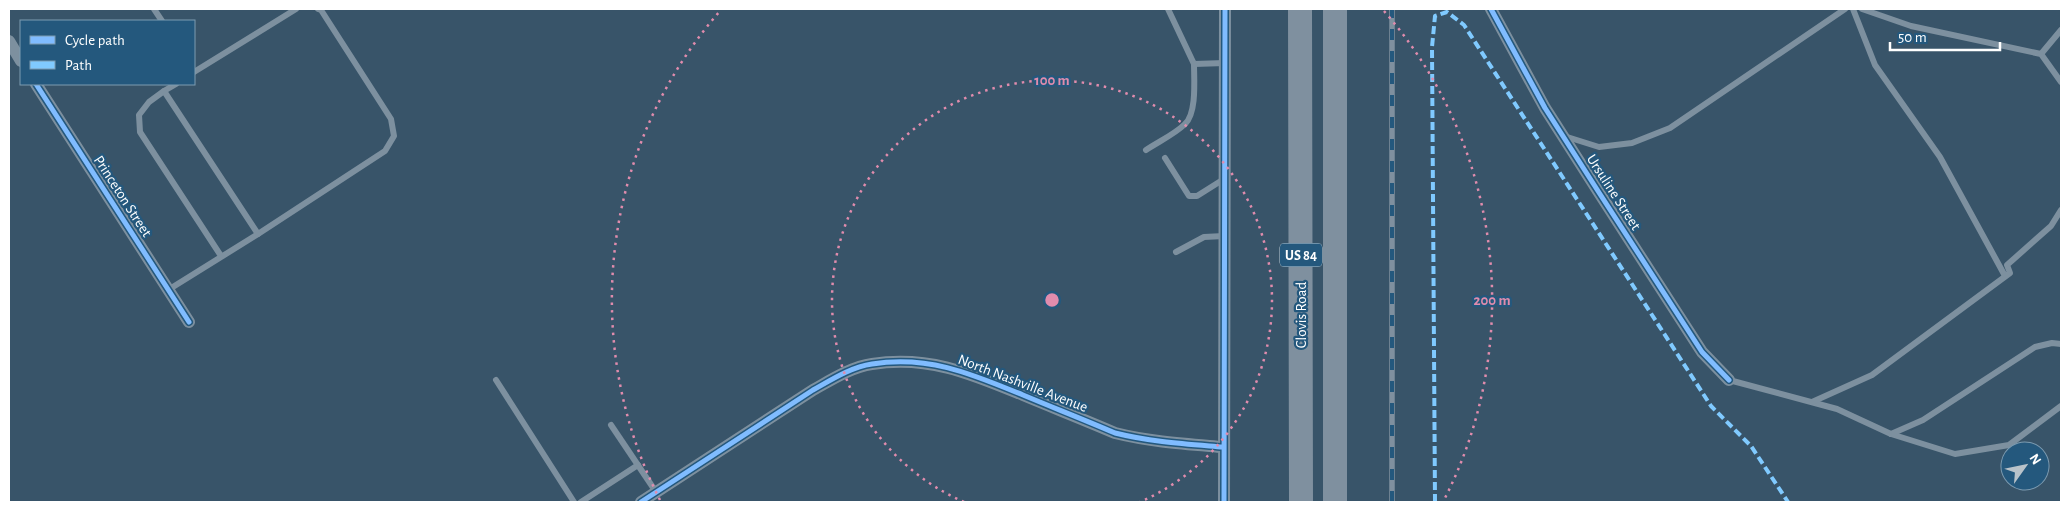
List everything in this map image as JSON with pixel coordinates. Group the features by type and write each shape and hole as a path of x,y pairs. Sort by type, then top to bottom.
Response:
{"highway":[{"name":"Clovis Road","path":"1300,9 1301,502"},
{"name":"US 84","path":"1335,9 1336,502"}],"street":[{"path":"1224,502 1225,9"},
{"name":"Ursuline Street","path":"1491,9 1545,108 1702,352 1729,380"},
{"path":"9,41 20,59"},
{"name":"Princeton Street","path":"37,85 189,322"},
{"name":"North Nashville Avenue","path":"640,502 813,390 841,374 870,364 890,362 943,365 971,374 1115,433 1160,442 1223,447"}],"lane":[{"path":"154,9 161,20"},
{"path":"195,71 296,9"},
{"path":"168,290 385,151 394,136 391,119 321,10 318,9"},
{"path":"1146,150 1185,124 1190,117 1194,97 1194,64 1168,9"},
{"path":"1563,136 1599,147 1632,143 1670,128 1845,9"},
{"path":"1853,9 1875,65 1940,157 2005,276"},
{"path":"1862,9 1911,26 2007,45 2041,54 2061,82"},
{"path":"2041,54 2061,30"},
{"path":"1194,64 1224,63"},
{"path":"174,85 149,102 139,116 140,132 221,256"},
{"path":"164,91 258,234"},
{"path":"1165,158 1189,196 1197,196 1224,179"},
{"path":"1812,402 1872,375 2010,273 2007,265 2051,226 2061,210"},
{"path":"1176,252 1204,237 1224,236"},
{"path":"1891,434 1930,416 2035,346 2052,343 2061,344"},
{"path":"496,380 574,502"},
{"path":"1729,380 1836,409 1891,434 1955,454 2009,444 2061,406"},
{"path":"611,425 656,492"},
{"path":"581,502 638,465"}],"railway":[{"path":"1392,9 1392,502"}],"marked path":[{"path":"1435,502 1432,47 1435,16 1447,12 1464,25 1711,406 1751,446 1788,502"}],"cycle path":[{"path":"1224,502 1225,9"},
{"path":"1491,9 1545,108 1598,191 1702,352 1729,380"},
{"path":"37,85 189,322"},
{"path":"641,502 813,390 841,374 872,364 893,362 912,362 950,368 1004,387 1115,433 1156,441 1223,447"}]}
